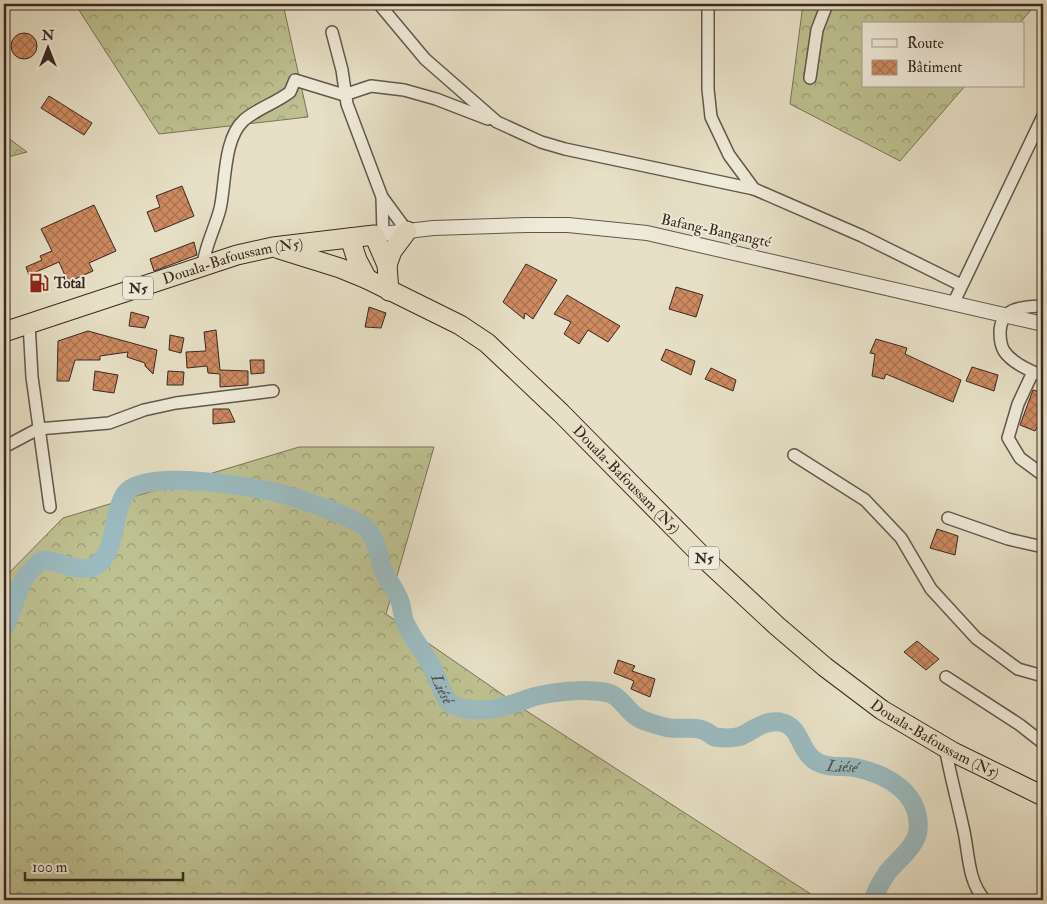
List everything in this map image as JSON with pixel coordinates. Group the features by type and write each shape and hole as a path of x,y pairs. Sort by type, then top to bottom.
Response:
{"highway":[{"path":"387,265 392,251 407,231"},
{"name":"Douala-Bafoussam (N5)","path":"4,332 204,264 273,247 379,234"},
{"path":"379,234 387,265 389,291"},
{"path":"350,238 357,260 367,279"},
{"name":"Douala-Bafoussam (N5)","path":"273,247 340,268 367,279 460,325 486,342 561,413 707,561 777,626 882,710 945,747 1026,790 1043,796"}],"street":[{"path":"379,4 425,59 497,122"},
{"path":"708,4 708,89 711,117 729,155 754,189"},
{"path":"810,78 817,30 827,4"},
{"path":"332,32 342,70 344,95 382,197 407,231"},
{"path":"204,264 208,238 222,199 231,145 243,121 266,104 290,92 297,80 344,95 371,86 396,88 436,99 497,122 534,139 564,149 754,189 862,236 961,285"},
{"path":"954,302 1043,116"},
{"path":"379,234 382,197"},
{"name":"Bafang-Bangangté","path":"379,234 473,226 568,225 647,233 954,302 1043,324"},
{"path":"1043,306 1015,310 1004,315 1001,322 1000,339 1004,351 1013,360 1038,374 1018,404 1008,429 1008,438 1020,458 1043,475"},
{"path":"29,323 31,370 50,507"},
{"path":"4,447 38,429 109,423 144,410 176,403 273,391"},
{"path":"794,455 865,500 901,538 931,589 976,638 1018,669 1043,676"},
{"path":"948,518 1008,539 1043,547"},
{"path":"946,677 1020,725 1043,744"},
{"path":"945,747 964,830 968,858 977,892 985,900"}],"green space":[{"path":"75,4 283,4 308,117 159,134"},
{"path":"803,4 1036,4 1021,22 862,22 862,88 963,88 900,161 790,104"},
{"path":"4,135 27,152 4,158"},
{"path":"299,447 434,447 386,614 525,710 820,900 4,900 4,578 63,518"}],"building":[{"path":"24,33 33,37 37,46 33,55 24,59 15,55 11,46 15,37"},
{"path":"49,96 92,123 84,135 41,108"},
{"path":"182,186 194,216 155,232 147,212 160,207 156,196"},
{"path":"94,205 116,251 89,263 93,271 68,282 59,262 29,275 26,267 42,260 40,256 52,251 41,229"},
{"path":"194,242 197,255 154,271 150,259"},
{"path":"526,264 557,280 533,319 525,313 524,319 503,302"},
{"path":"676,287 703,295 696,317 669,309"},
{"path":"567,295 620,326 608,342 588,330 579,344 564,334 571,322 554,314"},
{"path":"369,307 386,313 381,328 365,327"},
{"path":"131,312 149,317 145,328 129,326"},
{"path":"216,330 220,370 248,371 248,385 220,387 220,374 208,373 207,366 187,368 186,352 206,351 204,332"},
{"path":"88,331 157,350 153,374 145,366 145,363 127,357 128,352 100,356 100,360 75,360 69,381 57,381 58,341"},
{"path":"170,335 184,338 181,353 169,350"},
{"path":"876,339 907,348 905,354 961,380 953,402 886,374 884,379 872,376 875,354 870,353"},
{"path":"666,349 695,361 691,375 661,360"},
{"path":"250,360 264,360 264,373 251,374"},
{"path":"972,367 998,375 994,391 966,381"},
{"path":"711,368 736,380 733,391 705,379"},
{"path":"95,371 118,375 114,393 93,390"},
{"path":"168,371 184,372 183,385 167,385"},
{"path":"1033,390 1043,393 1038,405 1043,408 1043,417 1035,431 1020,425"},
{"path":"213,409 229,409 235,422 213,424"},
{"path":"937,529 958,536 955,555 930,548"},
{"path":"917,641 939,659 926,670 904,652"},
{"path":"618,660 635,666 632,671 655,679 650,697 631,689 634,681 614,673"}],"waterway":[{"name":"Liésé","path":"4,628 23,582 34,566 43,560 82,569 93,567 101,561 107,553 125,494 136,486 176,480 201,481 251,488 294,497 351,519 366,528 370,533 384,572 400,601 404,620 431,665 446,698 453,704 471,710 488,710 544,695 571,691 588,691 613,695 636,716 646,721 668,728 695,728 707,732 714,737 738,737 769,722 780,722 792,728 806,752 817,762 869,771 891,781 901,788 914,806 918,817 918,830 914,842 887,873 873,900"}],"place":[{"name":"Total","path":"39,283"}]}
